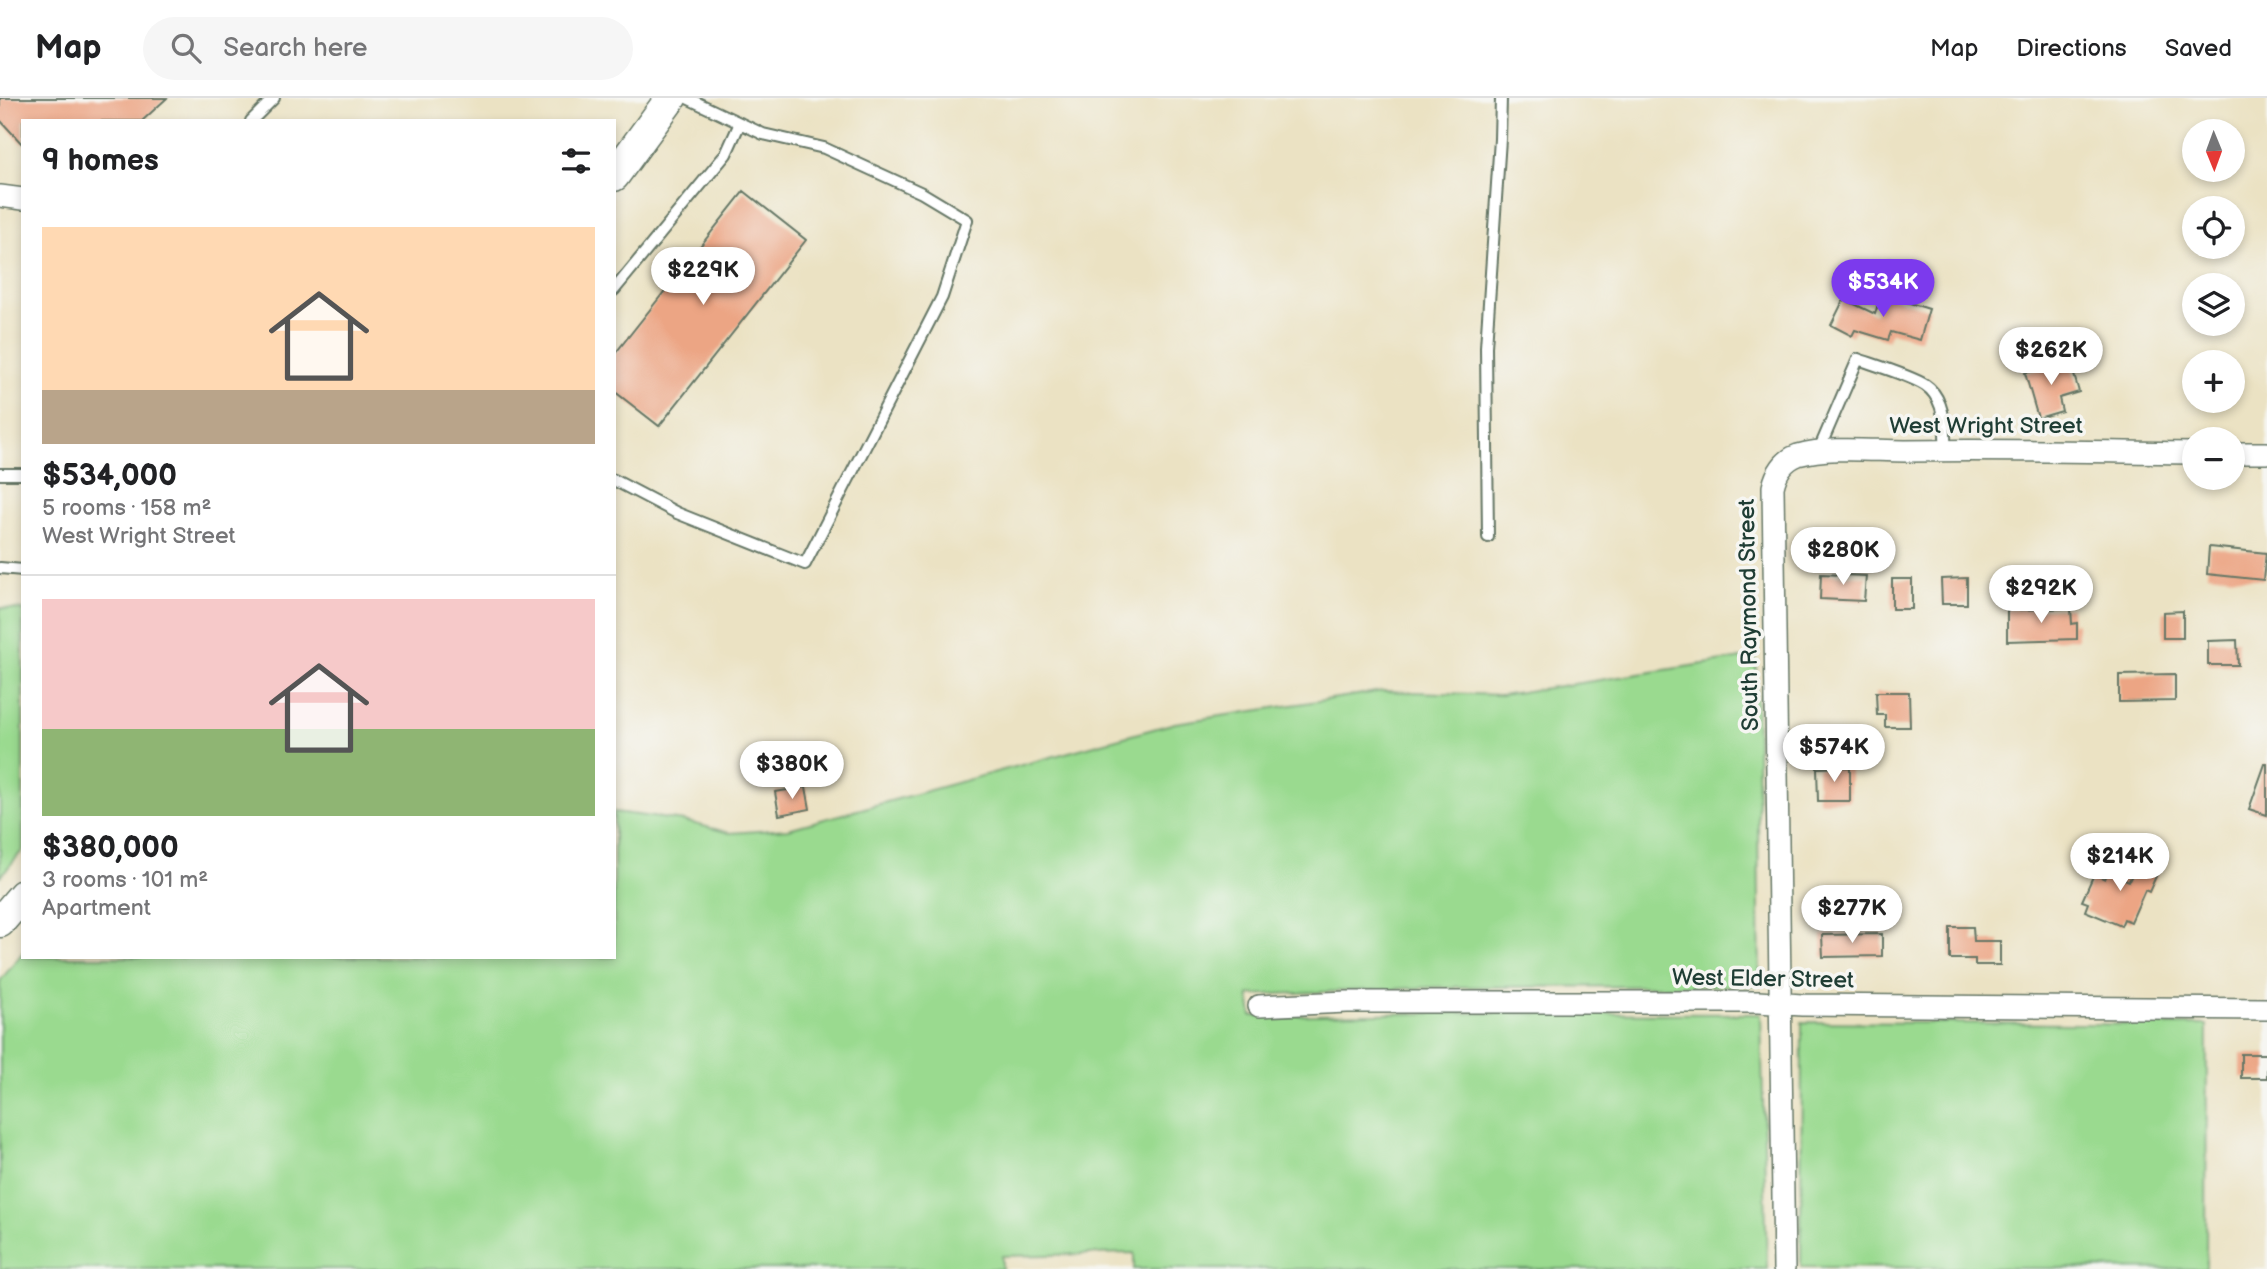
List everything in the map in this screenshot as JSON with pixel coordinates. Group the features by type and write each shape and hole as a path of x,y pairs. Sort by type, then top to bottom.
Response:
{"street":[{"path":"616,173 671,98"},
{"path":"0,196 21,199"},
{"name":"West Wright Street","path":"1782,466 1796,456 1818,452 1945,450 2182,453"},
{"path":"2245,453 2267,453"},
{"name":"South Raymond Street","path":"1782,466 1775,477 1773,487 1784,1269"},
{"path":"0,922 21,897"},
{"name":"West Elder Street","path":"1259,1006 1347,1002 1779,1003 2267,1009"}],"lane":[{"path":"253,119 274,98"},
{"path":"616,481 677,513 805,564 942,297 967,220 922,193 824,148 763,134 687,98"},
{"path":"1488,537 1486,347 1501,98"},
{"path":"616,288 726,154 740,123"},
{"path":"1818,452 1858,359 1926,385 1941,407 1946,427 1945,450"},
{"path":"0,474 21,474"},
{"path":"0,568 21,570"}],"green space":[{"path":"0,608 21,610 21,852 0,877"},
{"path":"1756,656 1760,986 1439,987 1249,995 1252,1016 1439,1013 1761,1014 1767,1269 1134,1269 1134,1253 1002,1256 1002,1269 0,1269 0,981 21,955 21,959 616,959 616,812 684,821 730,833 788,829 1175,723 1383,691 1501,695"},
{"path":"1802,1022 2207,1025 2206,1269 1801,1267"}],"water":[{"path":"1888,260 1894,274 1865,288 1859,274"}],"building":[{"path":"0,98 167,98 144,119 21,119 21,143 0,120"},
{"path":"744,191 806,240 659,426 616,393 616,352"},
{"path":"1881,294 1929,309 1920,340 1891,332 1888,340 1855,330 1852,336 1831,325 1844,299 1875,314"},
{"path":"2070,361 2079,392 2059,398 2062,411 2038,418 2025,373"},
{"path":"2209,547 2266,553 2263,580 2207,574"},
{"path":"1821,574 1866,576 1864,601 1820,599"},
{"path":"1967,578 1967,604 1942,604 1941,579"},
{"path":"1892,579 1912,579 1912,609 1892,609"},
{"path":"2071,608 2072,624 2077,623 2077,639 2007,641 2007,610"},
{"path":"2183,611 2183,638 2163,638 2163,612"},
{"path":"2237,640 2238,665 2208,665 2208,641"},
{"path":"2175,674 2175,701 2119,702 2119,675"},
{"path":"1876,692 1909,692 1910,727 1885,727 1885,715 1877,715"},
{"path":"2267,764 2267,815 2249,809"},
{"path":"1850,767 1850,801 1818,801 1817,768"},
{"path":"806,787 810,809 779,815 775,792"},
{"path":"2141,856 2161,865 2149,892 2145,890 2131,922 2124,919 2121,926 2085,911 2088,903 2082,901 2094,874 2105,879 2108,872 2129,881"},
{"path":"1950,927 1973,927 1974,941 2000,941 2000,965 1975,965 1975,959 1950,959"},
{"path":"1882,934 1882,956 1823,957 1822,935"},
{"path":"2241,1054 2267,1054 2267,1078 2241,1078"}]}
